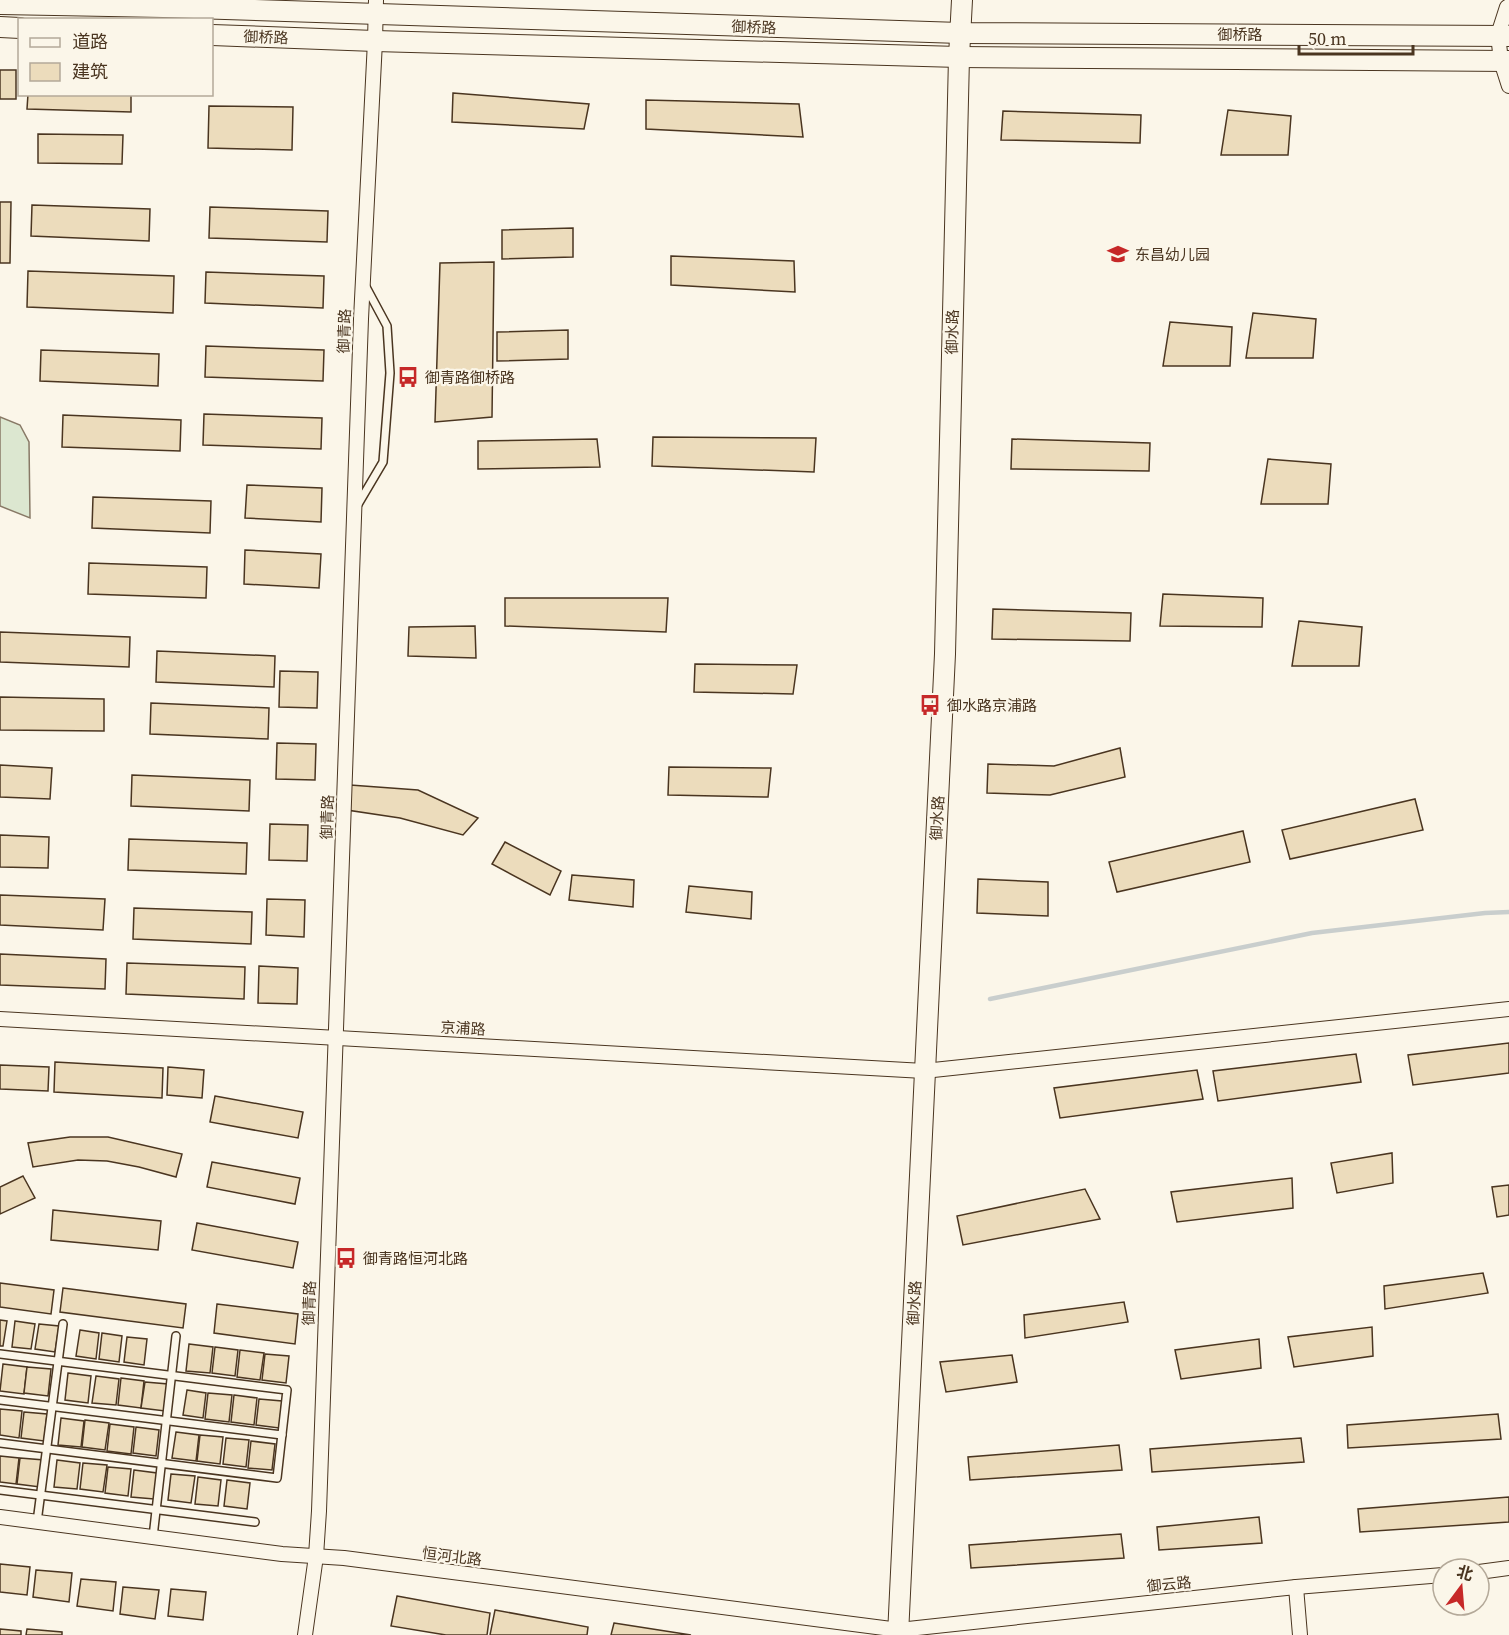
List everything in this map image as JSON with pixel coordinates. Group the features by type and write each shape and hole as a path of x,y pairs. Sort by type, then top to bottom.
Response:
{"main road":[{"name":"御水路","path":"898,1632 945,654 962,0"},
{"name":"御桥路","path":"0,4 376,7 960,33 1504,35"},
{"path":"0,27 18,28"},
{"name":"御桥路","path":"213,35 959,57 1505,61"}],"street":[{"path":"1509,6 1507,7 1504,35 1509,86"},
{"name":"御青路","path":"305,1635 316,1556 354,511 376,7"},
{"name":"京浦路","path":"0,1019 924,1071 1509,1009"},
{"name":"恒河北路","path":"0,1517 282,1554 344,1558 898,1632"},
{"path":"1491,1570 1509,1568"},
{"name":"御云路","path":"898,1632 1296,1587 1431,1576"},
{"path":"1296,1587 1300,1635"}],"lane":[{"path":"354,511 383,462 390,373 387,326 363,281"},
{"path":"37,1522 63,1324"},
{"path":"153,1537 176,1336"},
{"path":"0,1354 286,1390 277,1478 0,1443"},
{"path":"0,1400 282,1435"},
{"path":"0,1490 255,1522"}],"green space":[{"path":"0,417 20,425 29,442 30,518 0,506"}],"building":[{"path":"0,70 16,70 16,99 0,99"},
{"path":"453,93 589,104 584,129 452,122"},
{"path":"28,96 131,96 131,112 27,109"},
{"path":"646,100 799,104 803,137 646,129"},
{"path":"209,106 293,107 292,150 208,148"},
{"path":"1228,110 1291,116 1288,155 1221,155"},
{"path":"1003,111 1141,115 1140,143 1001,140"},
{"path":"38,134 123,135 122,164 38,163"},
{"path":"0,202 11,202 10,263 0,263"},
{"path":"32,205 150,209 149,241 31,236"},
{"path":"210,207 328,211 327,242 209,238"},
{"path":"573,228 573,257 502,259 502,230"},
{"path":"671,256 794,261 795,292 671,285"},
{"path":"494,262 492,417 435,422 440,263"},
{"path":"28,271 174,276 173,313 27,307"},
{"path":"206,272 324,276 323,308 205,303"},
{"path":"1253,313 1316,319 1313,358 1246,358"},
{"path":"1170,322 1232,327 1230,366 1163,366"},
{"path":"568,330 568,359 497,361 497,332"},
{"path":"206,346 324,350 323,381 205,377"},
{"path":"41,350 159,354 158,386 40,381"},
{"path":"204,414 322,418 321,449 203,445"},
{"path":"63,415 181,420 180,451 62,447"},
{"path":"653,437 816,438 814,472 652,466"},
{"path":"597,439 600,467 478,469 478,441"},
{"path":"1012,439 1150,443 1149,471 1011,469"},
{"path":"1268,459 1331,464 1328,504 1261,504"},
{"path":"247,485 322,488 321,522 245,518"},
{"path":"93,497 211,501 210,533 92,528"},
{"path":"245,550 321,554 319,588 244,584"},
{"path":"89,563 207,567 206,598 88,594"},
{"path":"1163,594 1263,598 1262,627 1160,626"},
{"path":"505,598 668,598 666,632 505,626"},
{"path":"993,609 1131,613 1130,641 992,639"},
{"path":"1299,621 1362,627 1359,666 1292,666"},
{"path":"475,626 476,658 408,656 409,627"},
{"path":"0,632 130,637 129,667 0,662"},
{"path":"157,651 275,656 274,687 156,682"},
{"path":"695,664 797,665 793,694 694,692"},
{"path":"280,671 318,672 317,708 279,707"},
{"path":"0,697 104,699 104,731 0,730"},
{"path":"151,703 269,708 268,739 150,734"},
{"path":"277,743 316,744 315,780 276,779"},
{"path":"1120,748 1125,777 1050,795 987,793 988,764 1054,766"},
{"path":"0,765 52,768 50,799 0,797"},
{"path":"669,767 771,768 768,797 668,795"},
{"path":"132,775 250,780 249,811 131,806"},
{"path":"350,785 418,790 478,818 463,835 400,818 347,810"},
{"path":"1415,799 1423,830 1290,859 1282,830"},
{"path":"270,824 308,825 307,861 269,860"},
{"path":"1243,831 1250,862 1117,892 1109,862"},
{"path":"0,835 49,837 48,868 0,867"},
{"path":"129,839 247,843 246,874 128,870"},
{"path":"505,842 561,871 550,895 492,864"},
{"path":"572,875 634,880 633,907 569,900"},
{"path":"978,879 1048,882 1048,916 977,913"},
{"path":"689,886 752,892 751,919 686,912"},
{"path":"0,895 105,899 103,930 0,925"},
{"path":"267,899 305,900 304,937 266,935"},
{"path":"134,908 252,912 251,944 133,939"},
{"path":"0,954 106,959 105,989 0,985"},
{"path":"127,963 245,967 244,999 126,994"},
{"path":"259,966 298,968 297,1004 258,1003"},
{"path":"1509,1043 1509,1073 1413,1085 1408,1055"},
{"path":"1356,1054 1361,1082 1218,1101 1213,1071"},
{"path":"55,1062 163,1068 162,1098 54,1092"},
{"path":"0,1065 49,1067 48,1091 0,1089"},
{"path":"168,1067 204,1070 202,1098 167,1095"},
{"path":"1197,1070 1203,1099 1060,1118 1054,1088"},
{"path":"215,1096 303,1112 298,1138 210,1122"},
{"path":"70,1137 108,1137 182,1154 176,1177 107,1161 78,1160 33,1167 28,1143"},
{"path":"1392,1153 1393,1183 1337,1193 1331,1163"},
{"path":"212,1162 300,1178 295,1204 207,1187"},
{"path":"23,1176 35,1198 0,1214 0,1187"},
{"path":"1292,1178 1293,1208 1177,1222 1171,1192"},
{"path":"1509,1185 1509,1215 1497,1217 1492,1187"},
{"path":"1085,1189 1100,1219 963,1245 957,1216"},
{"path":"53,1210 161,1221 158,1250 51,1240"},
{"path":"197,1223 298,1242 293,1268 192,1250"},
{"path":"1483,1273 1488,1293 1385,1309 1384,1286"},
{"path":"0,1283 54,1290 51,1314 0,1307"},
{"path":"63,1288 186,1304 183,1328 60,1312"},
{"path":"1124,1302 1128,1322 1025,1338 1024,1315"},
{"path":"217,1304 298,1314 295,1344 214,1333"},
{"path":"0,1320 7,1321 3,1346 0,1346"},
{"path":"15,1321 35,1324 31,1349 12,1347"},
{"path":"39,1324 59,1326 55,1352 35,1349"},
{"path":"1372,1327 1373,1356 1294,1367 1288,1337"},
{"path":"80,1330 99,1333 96,1359 76,1356"},
{"path":"102,1333 122,1336 119,1362 99,1359"},
{"path":"127,1337 147,1339 144,1365 124,1362"},
{"path":"1259,1339 1261,1368 1181,1379 1175,1350"},
{"path":"189,1344 213,1347 210,1373 186,1371"},
{"path":"215,1347 238,1350 235,1376 212,1373"},
{"path":"240,1350 264,1353 260,1380 237,1377"},
{"path":"265,1354 289,1356 286,1383 262,1380"},
{"path":"1012,1355 1017,1382 946,1392 940,1362"},
{"path":"3,1364 27,1367 24,1394 0,1391"},
{"path":"27,1367 51,1369 48,1396 24,1393"},
{"path":"68,1373 91,1376 88,1403 65,1400"},
{"path":"96,1376 119,1379 116,1405 92,1403"},
{"path":"121,1378 144,1381 141,1408 118,1405"},
{"path":"145,1382 168,1384 165,1411 141,1408"},
{"path":"187,1390 206,1393 203,1418 183,1415"},
{"path":"208,1393 232,1395 229,1422 205,1419"},
{"path":"234,1395 257,1398 254,1425 231,1422"},
{"path":"259,1399 282,1401 279,1428 256,1425"},
{"path":"0,1409 22,1411 19,1438 0,1435"},
{"path":"24,1412 47,1414 44,1441 21,1438"},
{"path":"1498,1414 1501,1439 1348,1448 1347,1425"},
{"path":"61,1418 84,1421 81,1447 58,1445"},
{"path":"85,1420 109,1423 105,1450 82,1447"},
{"path":"110,1424 134,1427 131,1454 107,1451"},
{"path":"136,1427 159,1430 156,1456 133,1453"},
{"path":"176,1432 199,1435 196,1461 172,1458"},
{"path":"200,1435 223,1437 220,1464 197,1461"},
{"path":"226,1438 249,1440 246,1467 223,1464"},
{"path":"1301,1438 1304,1462 1152,1472 1150,1449"},
{"path":"251,1441 275,1444 272,1470 248,1468"},
{"path":"1119,1445 1122,1470 970,1480 968,1457"},
{"path":"0,1456 19,1458 16,1484 0,1482"},
{"path":"20,1458 44,1460 40,1487 17,1484"},
{"path":"57,1460 80,1463 77,1489 54,1487"},
{"path":"83,1463 107,1465 103,1492 80,1489"},
{"path":"108,1467 131,1469 128,1496 105,1493"},
{"path":"134,1470 157,1473 154,1499 131,1497"},
{"path":"171,1474 195,1476 191,1503 168,1500"},
{"path":"198,1477 221,1480 218,1506 195,1504"},
{"path":"227,1480 250,1483 247,1509 224,1506"},
{"path":"1509,1497 1509,1522 1360,1532 1358,1509"},
{"path":"1259,1517 1262,1543 1159,1550 1157,1527"},
{"path":"1121,1534 1124,1558 971,1568 969,1545"},
{"path":"0,1564 30,1567 27,1595 0,1592"},
{"path":"36,1570 72,1573 69,1602 33,1597"},
{"path":"81,1579 116,1582 113,1611 77,1606"},
{"path":"123,1587 159,1590 155,1619 120,1614"},
{"path":"171,1589 206,1592 203,1620 168,1616"},
{"path":"397,1596 490,1613 487,1635 446,1635 391,1626"},
{"path":"495,1610 588,1627 587,1635 490,1635"},
{"path":"614,1623 691,1635 611,1635"},
{"path":"0,1629 21,1631 21,1635 0,1635"},
{"path":"27,1629 62,1632 62,1635 26,1635"}],"waterway":[{"path":"990,999 1312,933 1509,912"}],"place":[{"name":"东昌幼儿园","path":"1118,254"},
{"name":"御青路御桥路","path":"408,377"},
{"name":"御水路京浦路","path":"930,705"},
{"name":"御青路恒河北路","path":"346,1258"}]}
